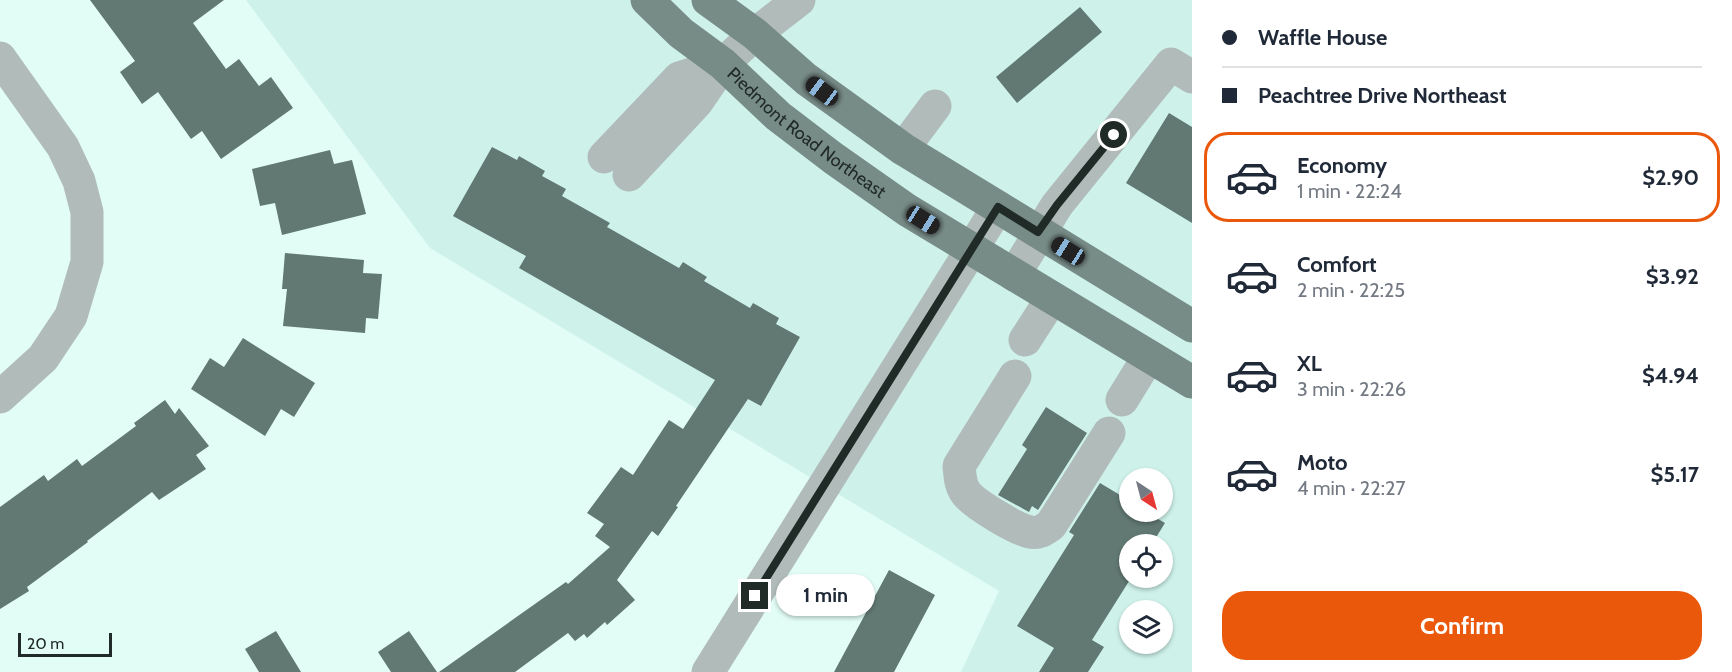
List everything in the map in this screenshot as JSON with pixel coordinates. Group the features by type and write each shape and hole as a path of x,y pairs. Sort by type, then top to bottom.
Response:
{"main road":[{"name":"Piedmont Road Northeast","path":"647,0 681,33 723,64 778,116 907,210 1192,382"},
{"path":"708,0 754,34 806,79 903,149 1192,326"}],"street":[{"path":"616,166 697,102 723,64 754,34 799,0"},
{"path":"0,58 63,147 79,181 87,212 87,262 71,316 43,358 0,397"},
{"path":"1014,274 1038,232 1057,205 1171,64 1192,77"},
{"path":"903,149 935,106"},
{"path":"708,672 998,207"},
{"path":"1024,340 1052,298"},
{"path":"1122,400 1149,356"},
{"path":"1015,375 959,466 964,491 974,502 1017,527 1031,533 1042,532 1051,525 1109,433"}],"shaded area":[{"path":"246,0 1192,0 1192,672 961,672 999,591 430,248"}],"building":[{"path":"90,0 224,0 193,23 226,69 239,59 259,86 271,77 293,108 221,159 202,131 191,139 158,92 142,104 120,72 135,61"},
{"path":"1080,7 1102,32 1017,103 996,77"},
{"path":"1169,113 1192,127 1192,223 1126,183"},
{"path":"492,147 517,160 519,156 545,171 542,176 566,189 562,196 610,223 607,227 679,268 683,262 707,277 704,281 750,308 753,303 779,318 776,324 800,337 761,406 748,399 658,536 652,531 617,580 635,600 607,625 605,622 587,638 584,634 575,641 568,633 515,672 439,672 566,582 568,584 610,547 595,536 604,524 587,513 621,467 633,475 669,420 683,429 715,380 519,268 526,256 453,216"},
{"path":"330,150 334,164 352,160 366,214 282,235 275,203 260,206 252,169"},
{"path":"285,253 364,260 363,273 382,274 378,319 366,318 365,333 283,326 287,289 282,289"},
{"path":"243,338 315,383 294,417 281,409 265,436 191,389 210,358 224,367"},
{"path":"165,400 175,414 179,408 209,446 196,455 206,469 159,500 152,492 27,587 29,591 0,609 0,507 44,475 48,481 77,459 82,466 136,426 134,423"},
{"path":"1046,407 1087,433 1038,510 1032,506 1029,512 998,495 1027,449 1022,445"},
{"path":"1100,483 1119,494 1119,522 1165,523 1158,534 1119,534 1119,588 1125,588 1092,640 1104,647 1088,672 1039,672 1054,648 1017,626 1074,535 1069,532"},
{"path":"889,570 935,595 894,672 834,672"},
{"path":"276,631 301,672 259,672 245,649"},
{"path":"409,631 437,672 391,672 378,652"}],"route":[{"path":"755,596 998,207 1038,232 1114,135"}]}
